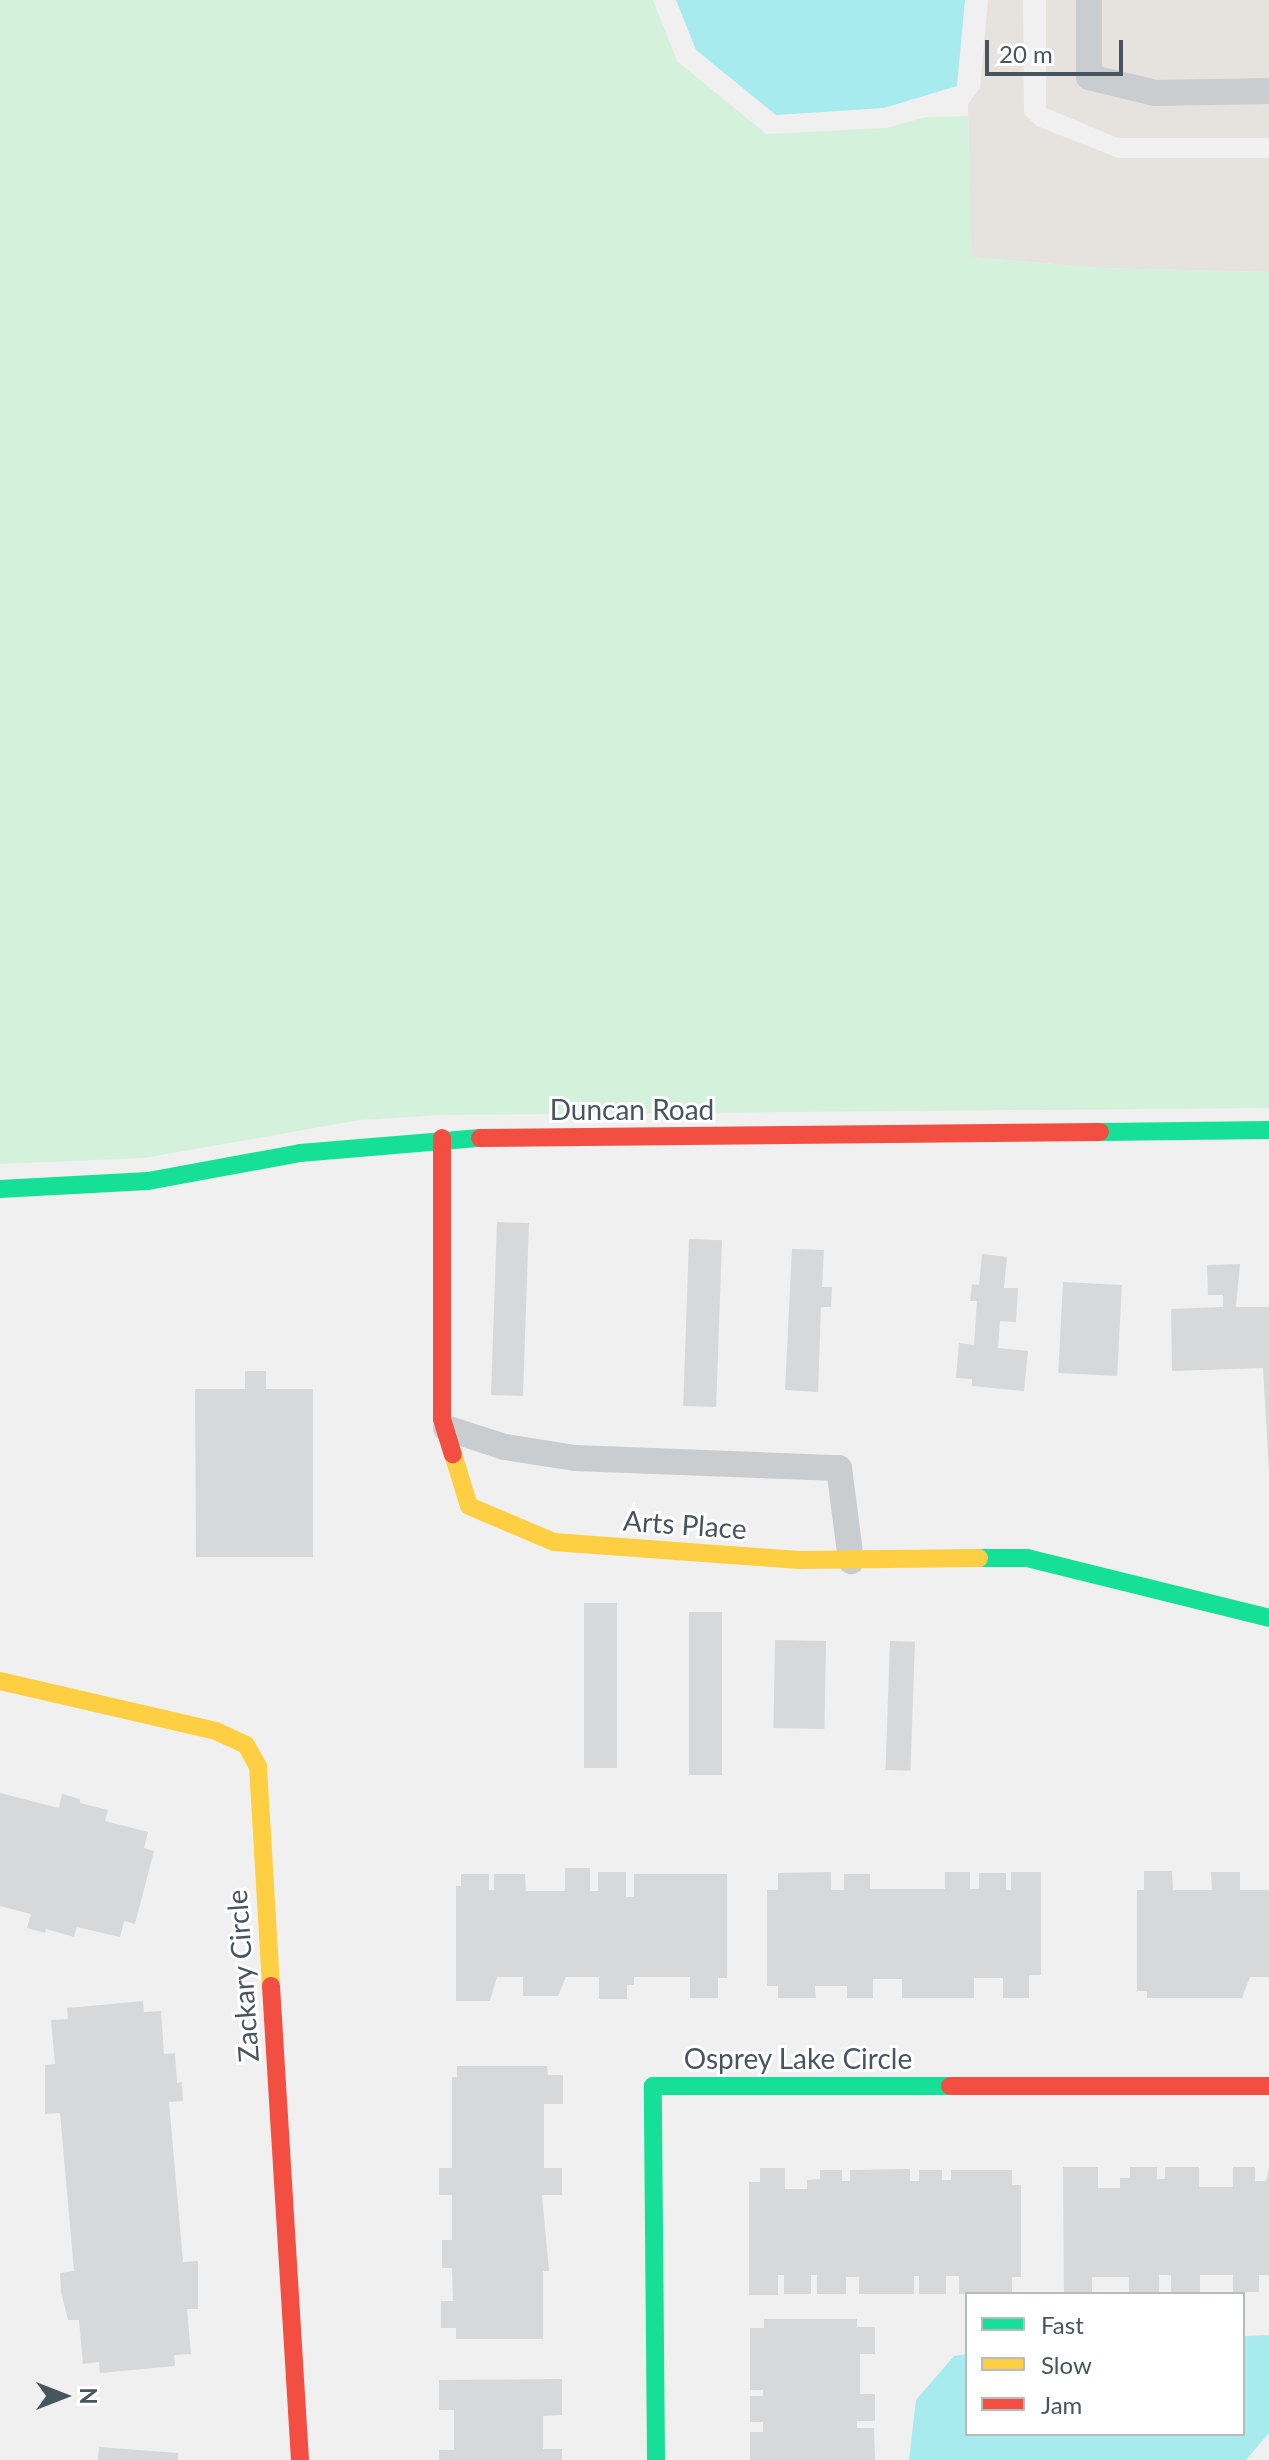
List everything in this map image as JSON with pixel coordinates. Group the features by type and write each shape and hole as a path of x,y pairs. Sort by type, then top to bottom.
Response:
{"street":[{"name":"Duncan Road","path":"0,1189 148,1181 300,1153 442,1138 1269,1130"},
{"name":"Arts Place","path":"442,1138 446,1428 469,1506 554,1542 851,1561 1027,1558 1269,1618"},
{"name":"Zackary Circle","path":"0,1681 216,1731 246,1745 258,1767 300,2460"},
{"name":"Osprey Lake Circle","path":"656,2460 653,2086 1269,2086"}],"lane":[{"path":"1089,0 1089,77 1155,93 1269,91"},
{"path":"446,1428 505,1447 575,1458 839,1468 851,1561"}],"shaded area":[{"path":"988,0 1023,0 1024,114 1037,126 1118,158 1269,158 1269,272 1100,268 971,257 968,104 980,88"},
{"path":"1046,0 1269,0 1269,138 1118,138 1046,108"}],"green space":[{"path":"0,0 653,0 677,61 766,134 886,128 926,117 968,116 972,257 1100,268 1269,272 1269,1108 442,1115 360,1120 144,1158 0,1164"}],"water":[{"path":"676,0 965,0 957,86 884,108 776,115 696,50"},
{"path":"1269,2335 1269,2433 1246,2460 909,2460 916,2400 954,2356 965,2354 965,2436 1245,2436 1245,2336"}],"building":[{"path":"497,1222 529,1223 523,1396 491,1395"},
{"path":"689,1239 722,1240 716,1407 683,1406"},
{"path":"792,1249 824,1250 822,1287 832,1287 831,1307 821,1307 818,1392 785,1390"},
{"path":"982,1254 1007,1257 1004,1288 1018,1288 1016,1322 1000,1321 998,1348 1028,1351 1024,1391 972,1386 972,1379 956,1378 959,1343 974,1345 977,1301 970,1301 972,1284 979,1285"},
{"path":"1240,1264 1236,1307 1269,1307 1269,1472 1263,1368 1172,1371 1171,1309 1223,1307 1223,1295 1208,1295 1207,1265"},
{"path":"1063,1282 1122,1285 1117,1376 1058,1373"},
{"path":"245,1371 266,1371 266,1389 313,1389 313,1557 196,1557 195,1389 245,1389"},
{"path":"584,1603 617,1603 617,1768 584,1768"},
{"path":"689,1612 722,1612 722,1775 689,1775"},
{"path":"775,1640 826,1641 824,1729 773,1728"},
{"path":"890,1641 915,1642 910,1771 885,1770"},
{"path":"0,1793 59,1808 62,1794 80,1799 80,1803 108,1810 105,1821 148,1832 144,1848 154,1851 135,1924 124,1921 120,1937 77,1927 74,1937 46,1929 45,1933 27,1928 31,1914 0,1906"},
{"path":"565,1868 590,1868 590,1891 598,1891 598,1872 626,1872 626,1897 634,1897 634,1874 727,1874 727,1978 718,1978 718,1998 690,1998 690,1977 634,1977 634,1985 627,1985 627,1999 599,1999 599,1977 566,1977 558,1996 523,1996 523,1977 497,1977 490,2001 456,2001 456,1886 461,1886 461,1874 489,1874 489,1890 494,1890 494,1874 525,1874 526,1891 565,1891"},
{"path":"1144,1871 1172,1871 1173,1890 1212,1890 1211,1872 1240,1872 1240,1890 1269,1890 1269,1977 1250,1977 1242,1998 1147,1998 1147,1991 1137,1991 1137,1890 1144,1890"},
{"path":"831,1872 831,1890 844,1890 844,1874 870,1874 870,1889 945,1889 945,1872 970,1872 970,1889 979,1889 979,1873 1006,1873 1006,1890 1011,1890 1011,1872 1041,1872 1041,1975 1029,1975 1029,1998 1003,1998 1003,1978 974,1978 974,1998 902,1998 902,1979 873,1979 873,1998 847,1998 847,1986 815,1986 816,1998 778,1998 778,1986 767,1986 767,1890 778,1890 778,1873"},
{"path":"143,2001 144,2012 161,2011 164,2054 175,2053 177,2083 182,2082 183,2101 169,2102 183,2262 198,2261 198,2309 187,2309 191,2354 174,2355 175,2366 100,2373 99,2362 83,2364 79,2320 68,2320 61,2292 60,2273 74,2271 60,2113 45,2114 45,2065 55,2064 51,2020 68,2019 67,2008"},
{"path":"457,2066 547,2066 548,2075 563,2075 563,2104 544,2104 544,2168 562,2168 562,2195 542,2195 549,2271 543,2271 543,2339 456,2339 456,2328 441,2328 441,2301 453,2301 452,2268 442,2268 442,2240 452,2240 452,2195 439,2195 439,2168 452,2168 452,2077 457,2077"},
{"path":"1063,2167 1098,2167 1098,2188 1120,2188 1120,2178 1130,2178 1130,2167 1157,2167 1157,2179 1165,2179 1165,2167 1199,2167 1199,2187 1233,2187 1233,2167 1255,2167 1255,2181 1266,2181 1269,2168 1269,2275 1259,2275 1259,2292 1233,2292 1233,2275 1200,2275 1200,2292 1171,2292 1171,2275 1159,2275 1159,2292 1129,2292 1129,2277 1092,2277 1092,2292 1064,2292"},
{"path":"760,2168 785,2168 785,2189 807,2189 807,2180 820,2179 820,2170 842,2170 842,2181 850,2181 850,2170 910,2169 910,2181 919,2181 919,2170 942,2170 942,2180 951,2180 951,2170 1012,2170 1012,2185 1021,2185 1021,2277 1012,2277 1012,2292 959,2294 959,2276 946,2276 946,2294 919,2294 919,2276 914,2276 914,2294 859,2294 859,2277 846,2277 846,2294 817,2294 817,2275 811,2275 811,2294 784,2294 784,2275 778,2275 778,2295 749,2295 749,2182 760,2182"},
{"path":"764,2319 857,2319 857,2327 875,2327 875,2354 860,2354 860,2394 875,2394 875,2421 857,2421 857,2428 874,2428 875,2460 750,2460 750,2432 763,2432 763,2422 750,2422 750,2396 763,2396 763,2390 750,2390 750,2328 764,2328"},
{"path":"562,2379 562,2415 543,2416 543,2449 562,2449 562,2460 439,2460 439,2450 454,2450 454,2410 439,2410 439,2380"},
{"path":"99,2447 178,2453 178,2460 98,2460"}],"traffic: fast":[{"path":"1100,1132 1269,1130"},
{"path":"0,1189 148,1181 300,1153 480,1138"},
{"path":"979,1558 1027,1558 1269,1618"},
{"path":"656,2460 653,2086 950,2086"}],"traffic: slow":[{"path":"453,1454 469,1506 554,1542 799,1560 979,1558"},
{"path":"0,1681 216,1731 246,1745 258,1767 271,1986"}],"traffic: jam":[{"path":"480,1138 1100,1132"},
{"path":"442,1138 442,1419 453,1454"},
{"path":"271,1986 300,2460"},
{"path":"950,2086 1269,2086"}]}
